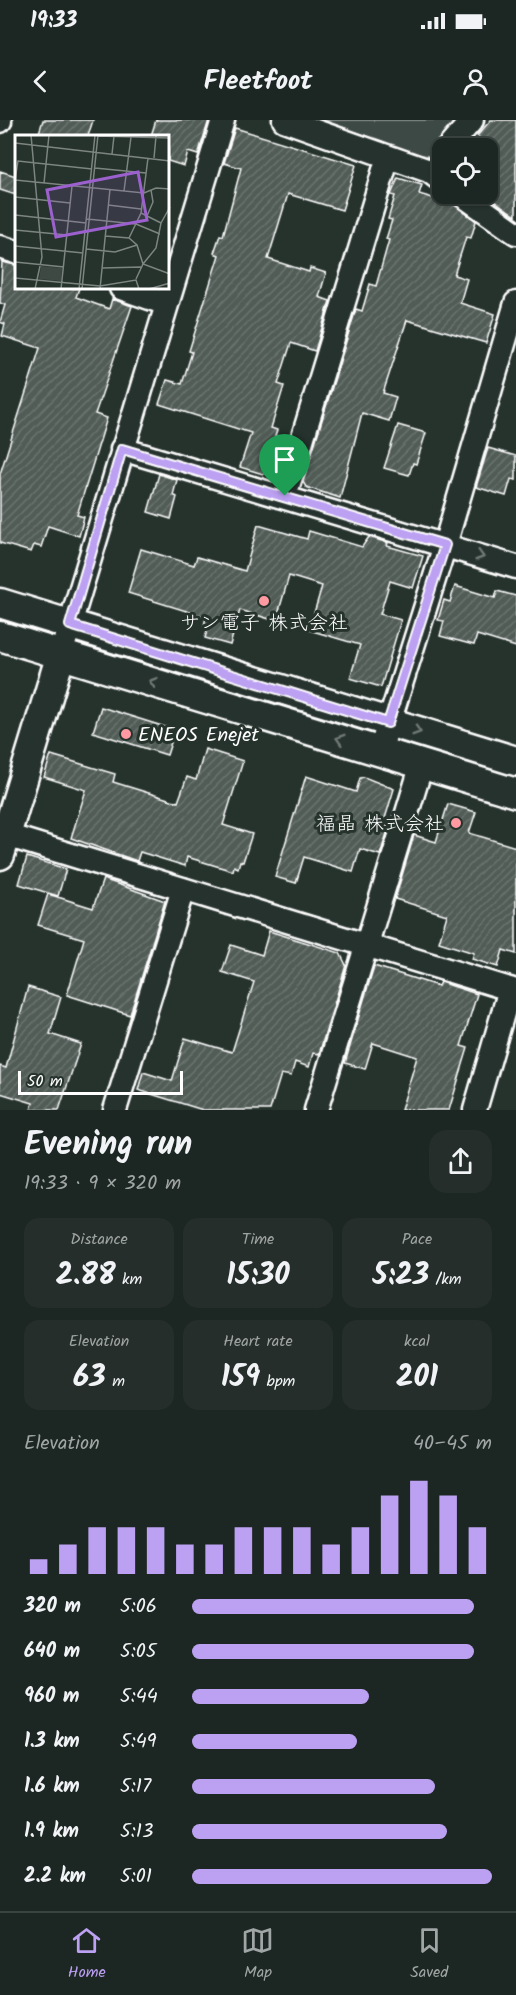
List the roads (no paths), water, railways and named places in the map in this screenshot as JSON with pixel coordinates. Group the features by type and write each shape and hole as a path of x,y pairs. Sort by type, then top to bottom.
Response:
{"street":[{"path":"223,120 3,845 183,889 513,990 475,1110"},
{"path":"284,120 388,157 432,168"},
{"path":"457,138 472,120"},
{"path":"285,496 388,157"},
{"path":"475,204 516,233"},
{"path":"0,247 15,252"},
{"path":"127,290 167,304"},
{"path":"380,751 445,545 516,303"},
{"path":"122,449 516,567"},
{"path":"0,603 516,761"},
{"path":"0,636 516,793"},
{"path":"316,1110 422,764"},
{"path":"116,1110 183,889"}],"place":[{"name":"サン電子 株式会社","path":"264,601"},
{"name":"ENEOS Enejet","path":"126,734"},
{"name":"福晶 株式会社","path":"456,823"}]}
